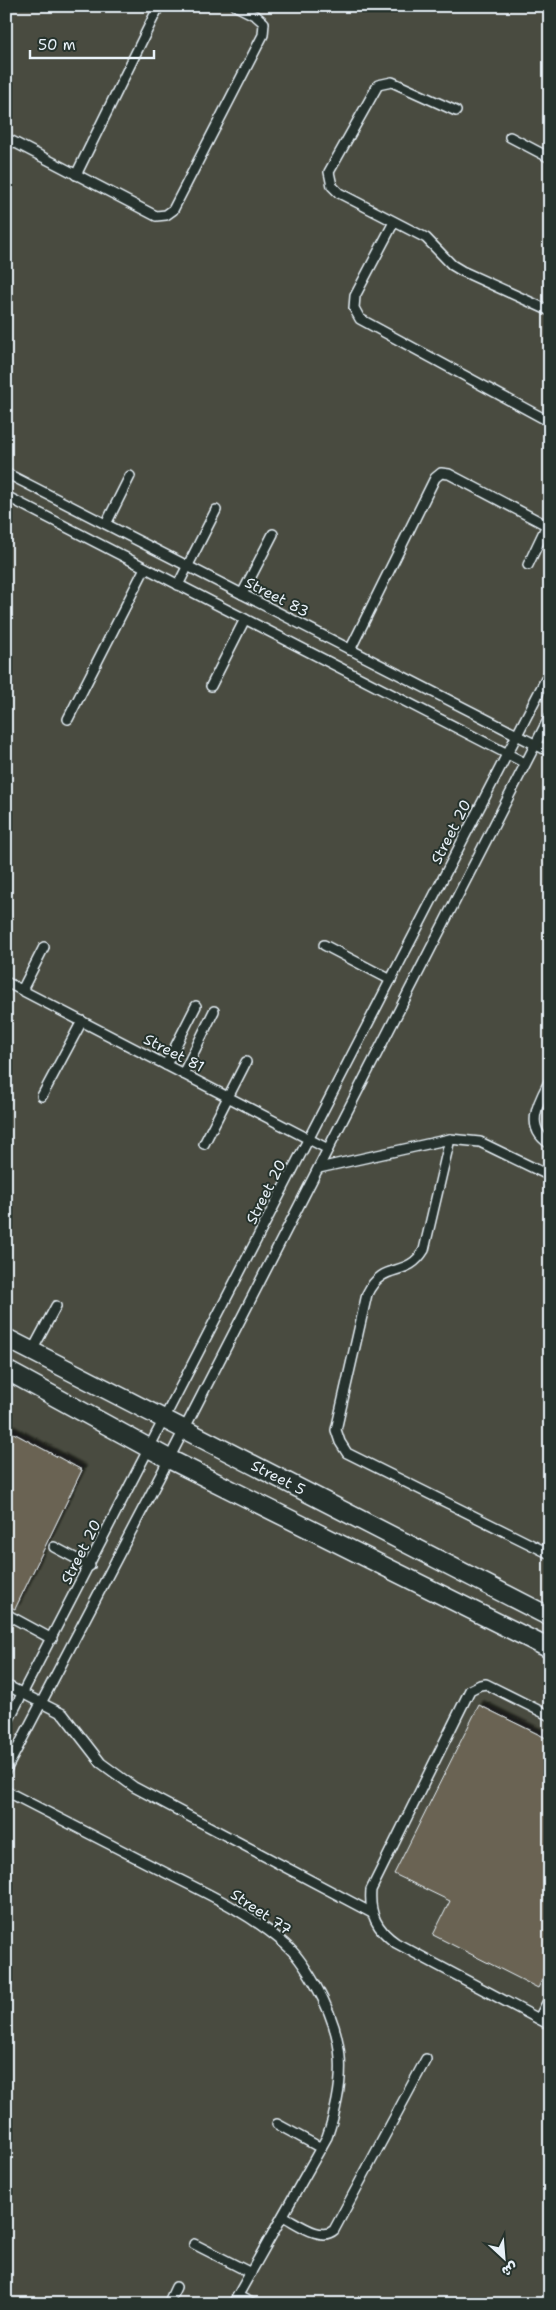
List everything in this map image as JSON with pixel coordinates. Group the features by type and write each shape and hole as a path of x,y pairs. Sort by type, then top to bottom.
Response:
{"street":[{"name":"Street 5","path":"6,1338 550,1617"},
{"path":"6,1370 169,1459 550,1649"}],"lane":[{"path":"76,175 159,6"},
{"path":"6,138 156,216 166,215 173,210 263,35 264,24 256,16 236,6"},
{"path":"456,111 392,82 383,82 374,89 329,177 332,186 339,193 426,238 452,265 462,271 550,311"},
{"path":"510,137 550,158"},
{"path":"394,222 355,296 354,308 360,319 550,422"},
{"name":"Street 83","path":"6,473 550,752"},
{"path":"350,650 435,478 441,473 449,474 548,526 528,565"},
{"path":"106,524 130,476"},
{"path":"6,496 525,763"},
{"path":"178,585 216,510"},
{"path":"242,594 273,534"},
{"path":"68,719 145,568"},
{"path":"211,686 245,619"},
{"name":"Street 20","path":"6,1725 24,1694 550,671"},
{"path":"6,1770 185,1429 549,718"},
{"path":"324,945 390,980"},
{"path":"22,990 44,947"},
{"name":"Street 81","path":"6,982 328,1149"},
{"path":"166,1065 196,1006"},
{"path":"183,1074 214,1011"},
{"path":"42,1096 82,1021"},
{"path":"204,1144 246,1062"},
{"path":"550,1080 534,1112 534,1123 539,1134 550,1144"},
{"path":"319,1168 450,1139 480,1142 550,1176"},
{"path":"450,1139 424,1250 418,1260 408,1267 384,1273 373,1282 367,1294 336,1430 340,1442 347,1453 550,1554"},
{"path":"32,1351 56,1306"},
{"path":"54,1547 90,1566"},
{"path":"6,1614 52,1639"},
{"path":"550,1716 486,1684 480,1684 470,1690 371,1890 372,1913 377,1925 396,1944 550,2025"},
{"path":"6,1685 63,1714 73,1724 92,1753 117,1776 372,1913"},
{"name":"Street 77","path":"6,1790 216,1898 264,1927 287,1946 306,1968 320,1993 332,2021 340,2048 341,2079 337,2108 321,2148 235,2300"},
{"path":"538,2019 550,1997"},
{"path":"283,2216 319,2234 327,2234 334,2230 426,2060"},
{"path":"277,2124 321,2148"},
{"path":"194,2244 251,2273"},
{"path":"168,2304 176,2287"},
{"path":"235,2300 254,2304"}],"shaded area":[{"path":"6,6 550,6 550,2304 6,2304"}],"building":[{"path":"6,1429 82,1470 15,1609 6,1605"},
{"path":"479,1705 550,1740 550,1964 538,1988 433,1935 450,1901 394,1874"}]}
